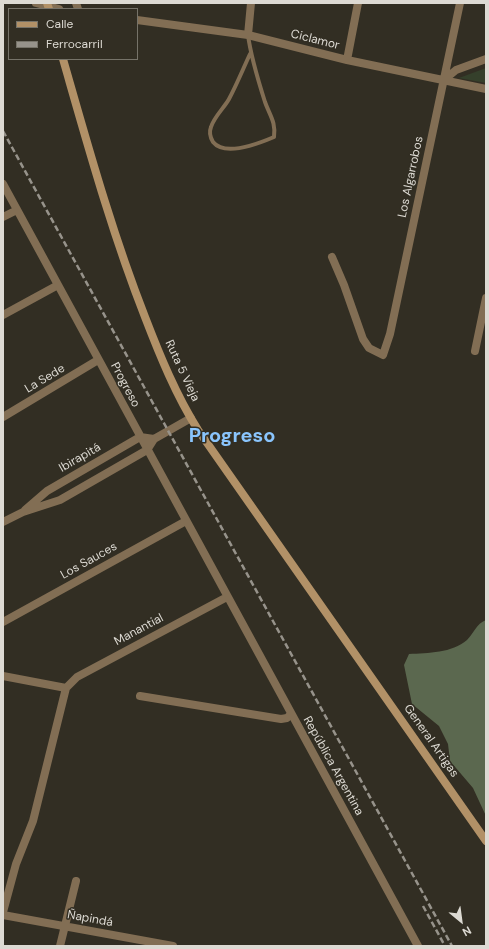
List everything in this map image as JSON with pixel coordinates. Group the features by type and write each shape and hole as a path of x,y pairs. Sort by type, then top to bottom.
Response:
{"street":[{"path":"36,3 48,6"},
{"path":"248,36 251,3"},
{"path":"348,60 358,3"},
{"name":"Los Algarrobos","path":"332,257 344,285 363,339 369,348 382,355 390,334 460,3"},
{"name":"Ciclamor","path":"138,20 248,36 348,60 486,89"},
{"path":"443,80 456,70 486,59"},
{"name":"Ruta 5 Vieja","path":"64,60 127,272 177,393 191,418 356,655"},
{"name":"Progreso","path":"3,184 227,597"},
{"path":"3,217 17,210"},
{"path":"3,315 58,285"},
{"path":"475,351 486,298"},
{"name":"La Sede","path":"3,417 98,360"},
{"name":"Ibirapitá","path":"3,522 23,512 60,500 147,450 154,439 191,418"},
{"path":"140,437 154,439"},
{"name":"Ibirapitá","path":"23,512 46,491 140,437"},
{"name":"Los Sauces","path":"3,622 186,521"},
{"name":"Manantial","path":"66,688 77,677 227,597"},
{"name":"República Argentina","path":"227,597 418,946"},
{"name":"General Artigas","path":"356,655 486,841"},
{"path":"3,676 66,688 33,821 16,864 3,912"},
{"path":"140,696 281,719 287,718 291,714"},
{"path":"60,946 76,881"},
{"name":"Ñapindá","path":"3,915 173,946"}],"lane":[{"path":"248,36 250,54 275,126 274,137 245,147 232,149 221,147 214,143 210,136 211,127 229,98 250,54"}],"green space":[{"path":"486,68 486,83 459,78"},
{"path":"486,620 486,816 473,788 450,761 448,744 439,726 412,704 404,665 409,654 440,652 454,648 467,640 477,626"}],"railway":[{"path":"3,131 452,946"},
{"path":"423,906 445,946"}],"district":[{"name":"Progreso","path":"232,437"}]}
